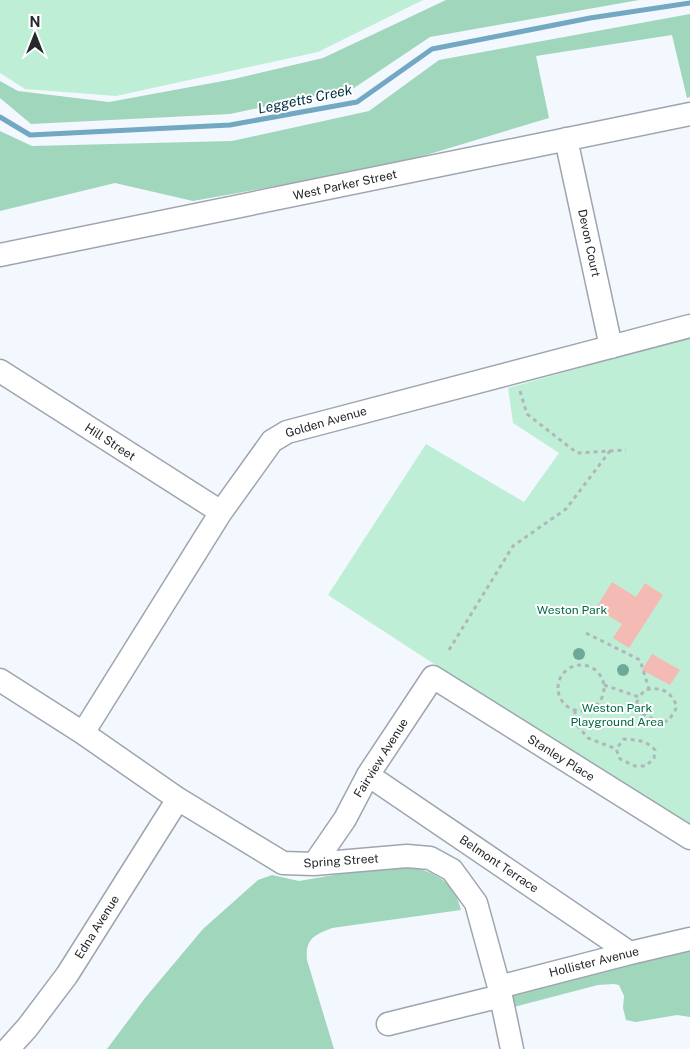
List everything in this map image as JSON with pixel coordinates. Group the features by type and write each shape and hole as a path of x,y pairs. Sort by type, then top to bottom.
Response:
{"street":[{"name":"West Parker Street","path":"0,256 690,114"},
{"name":"Devon Court","path":"566,139 611,347"},
{"name":"Golden Avenue","path":"83,734 221,512 272,441 287,432 690,326"},
{"name":"Hill Street","path":"0,371 221,512"},
{"name":"Fairview Avenue","path":"314,864 345,819 368,775 433,677"},
{"name":"Stanley Place","path":"433,677 690,838"},
{"name":"Spring Street","path":"0,680 178,799 283,863 314,864 407,856 430,858 452,870 476,903 500,992 512,1049"},
{"name":"Belmont Terrace","path":"368,775 630,953"},
{"name":"Edna Avenue","path":"8,1049 27,1028 67,975 178,799"},
{"name":"Hollister Avenue","path":"388,1024 630,953 690,939"}],"path":[{"path":"519,387 527,414 577,453 626,450"},
{"path":"449,650 513,546 566,509 610,451"},
{"path":"586,633 640,660 649,689"},
{"path":"586,666 593,669 603,680 603,696 593,708 574,710 565,704 561,698 559,683 566,671 572,667 586,666"},
{"path":"604,685 639,697"},
{"path":"656,688 670,694 677,707 669,720 661,723 643,714 636,705 639,697 645,690 656,688"},
{"path":"574,710 575,723 588,738 616,749 620,759 635,766 646,766 654,758 656,750 650,744 624,739 616,749"}],"green space":[{"path":"0,0 423,0 318,52 116,96 25,89 0,73"},
{"path":"446,0 639,0 430,37 354,88 230,114 31,124 0,98 0,81 18,91 109,102 234,79 323,58"},
{"path":"690,14 690,97 687,98 672,35 536,56 549,118 393,165 193,201 115,183 0,211 0,131 32,146 232,141 369,111 439,60"},
{"name":"Weston Park","path":"690,337 690,824 431,662 328,595 426,444 524,502 559,453 513,423 508,388"},
{"path":"411,867 431,873 448,884 456,895 461,910 332,928 320,933 309,942 307,960 334,1049 107,1049 145,998 203,929 258,880 272,875 299,881 345,873"},
{"path":"690,949 690,1017 677,1015 636,1022 626,1020 623,1008 624,996 619,985 614,984 598,985 510,1008 507,990"}],"building":[{"path":"612,582 636,597 645,583 663,595 629,648 613,638 622,624 596,608"},
{"path":"652,654 680,670 670,685 642,670"}],"waterway":[{"name":"Leggetts Creek","path":"0,117 30,135 230,125 357,102 432,49 590,18 690,3"}],"park label":[{"name":"Weston Park Playground Area","path":"617,715"}]}
